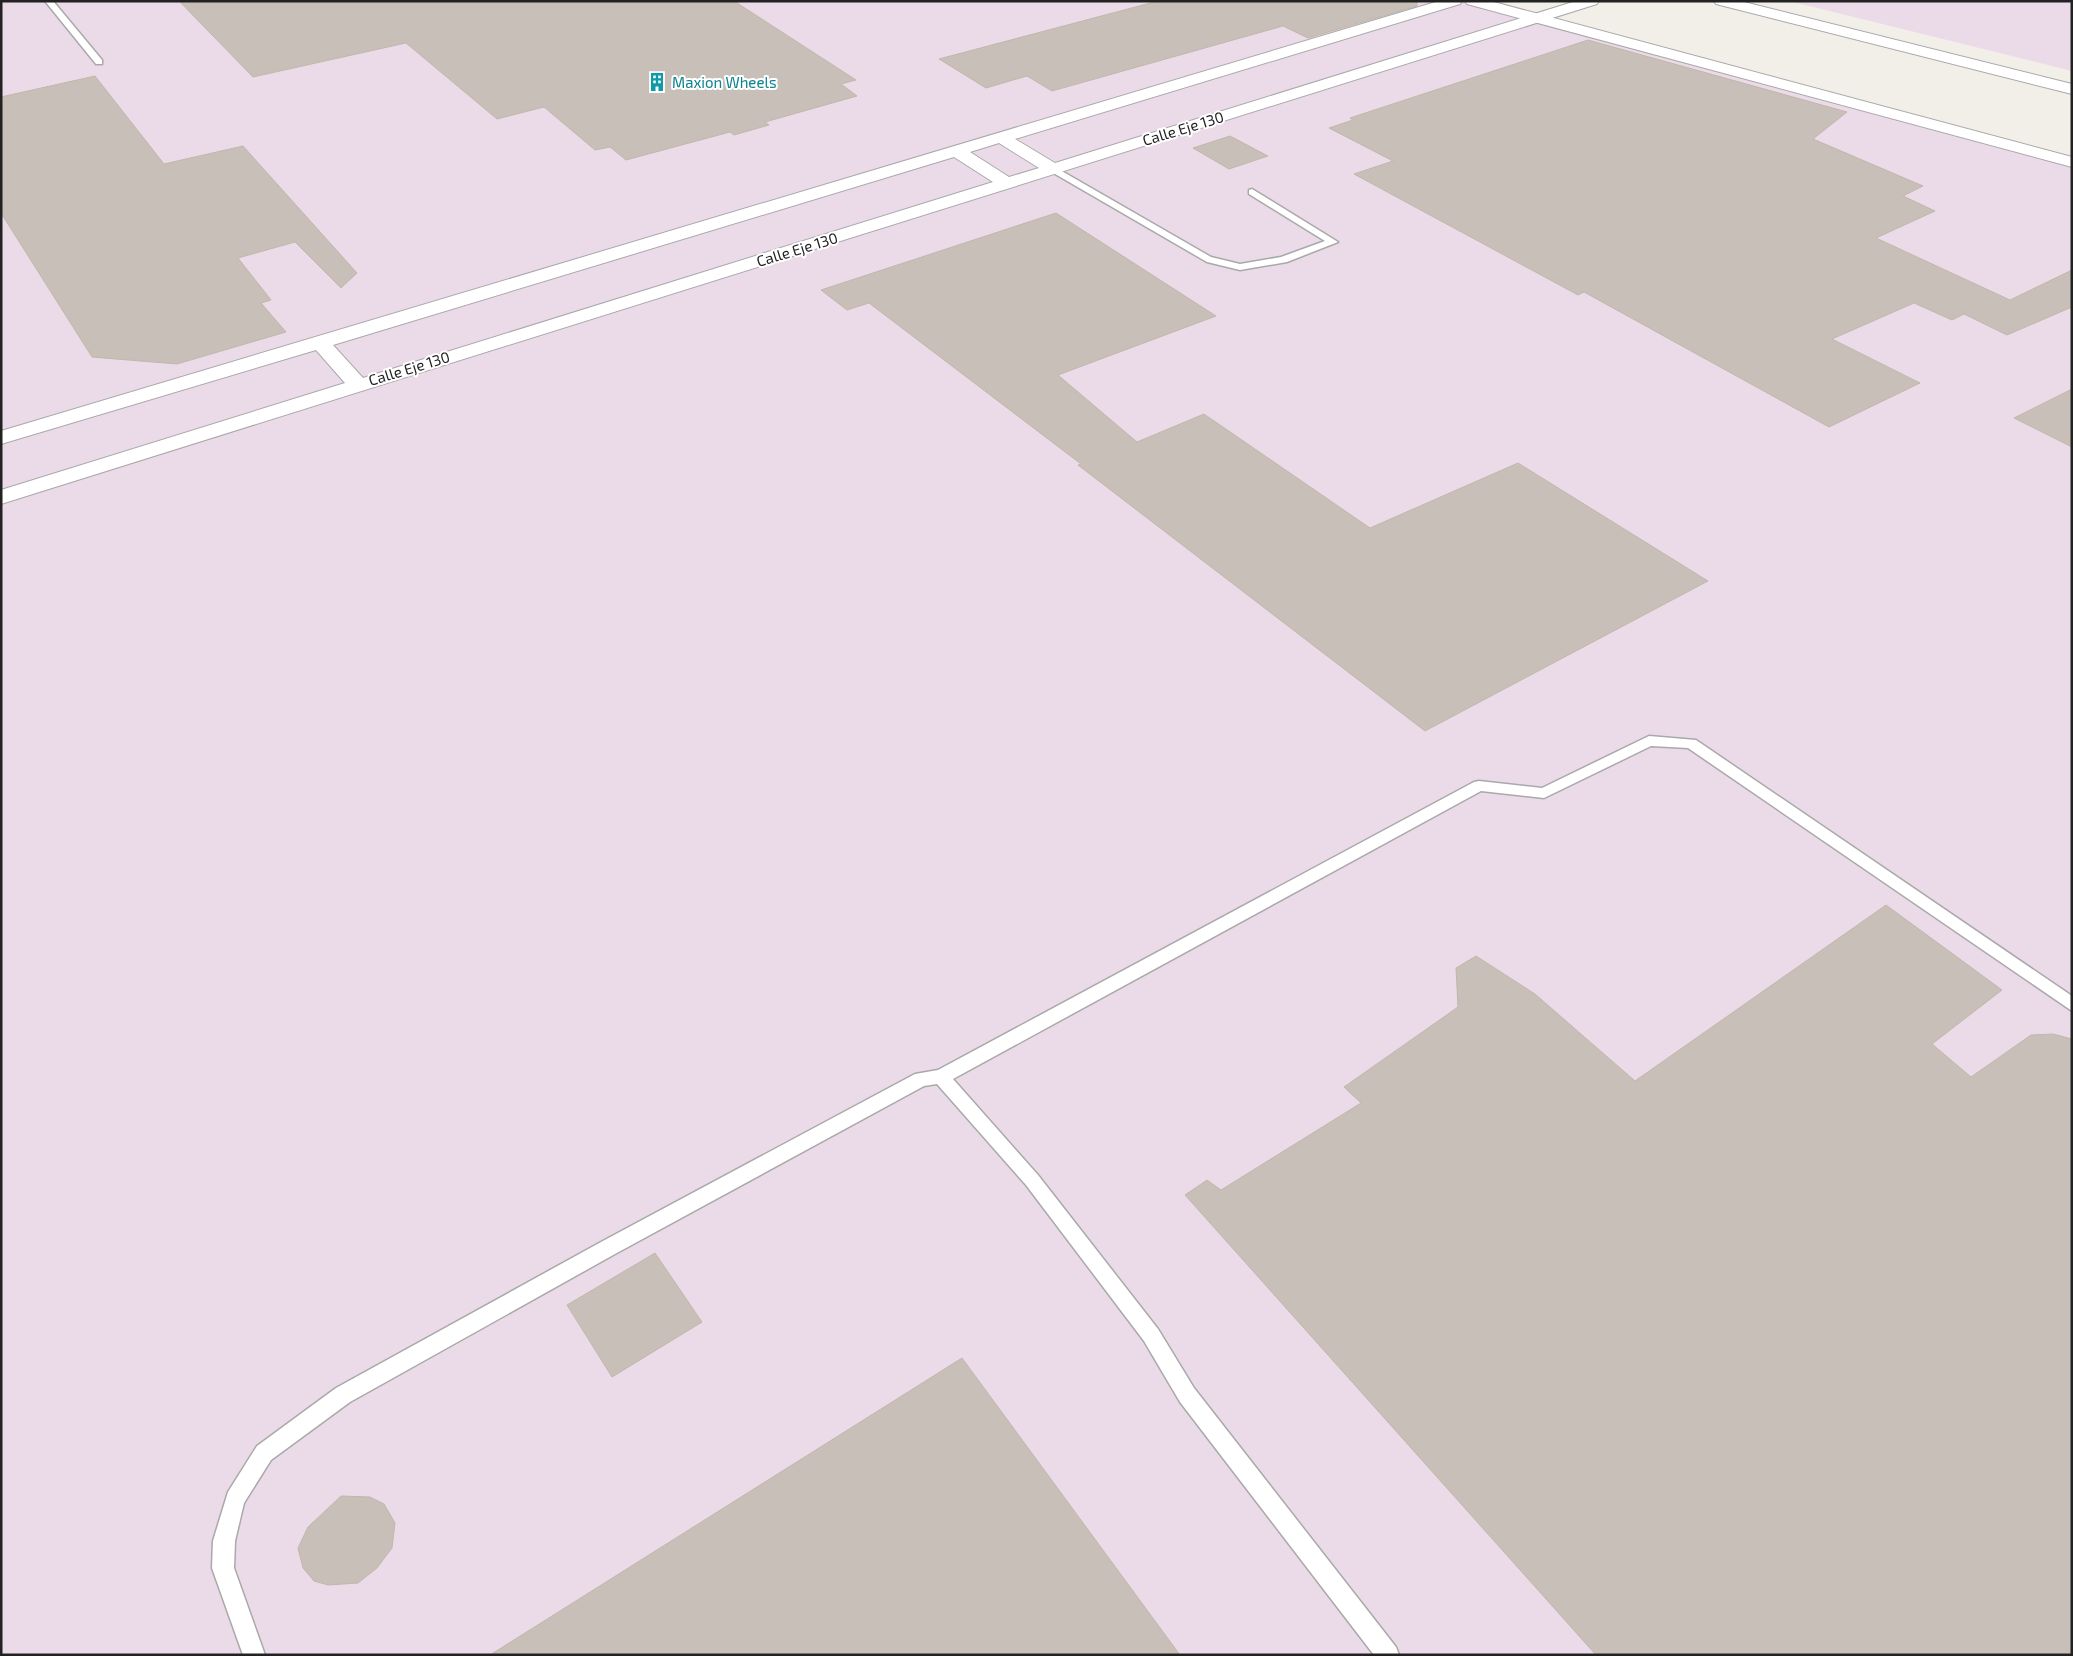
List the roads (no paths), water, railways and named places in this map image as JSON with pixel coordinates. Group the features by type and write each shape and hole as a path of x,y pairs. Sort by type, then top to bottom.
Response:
{"street":[{"path":"1,438 1455,1"},
{"path":"1472,1 2072,162"},
{"name":"Calle Eje 130","path":"1,497 356,384 1007,184 1592,1"},
{"path":"1721,1 2072,89"},
{"path":"1001,137 1053,169"},
{"path":"955,150 1007,184"},
{"path":"321,343 356,384"}],"lane":[{"path":"49,1 99,62"},
{"path":"1053,169 1207,259 1240,267 1283,260 1333,242 1252,192"},
{"path":"254,1655 223,1568 224,1541 235,1499 264,1453 298,1426 351,1391 608,1248 921,1079 941,1076 1479,786 1544,793 1649,741 1690,743 2072,1005"},
{"path":"941,1076 1038,1188 1152,1335 1187,1395 1388,1655"}],"place":[{"name":"Maxion Wheels","path":"657,82"}]}
